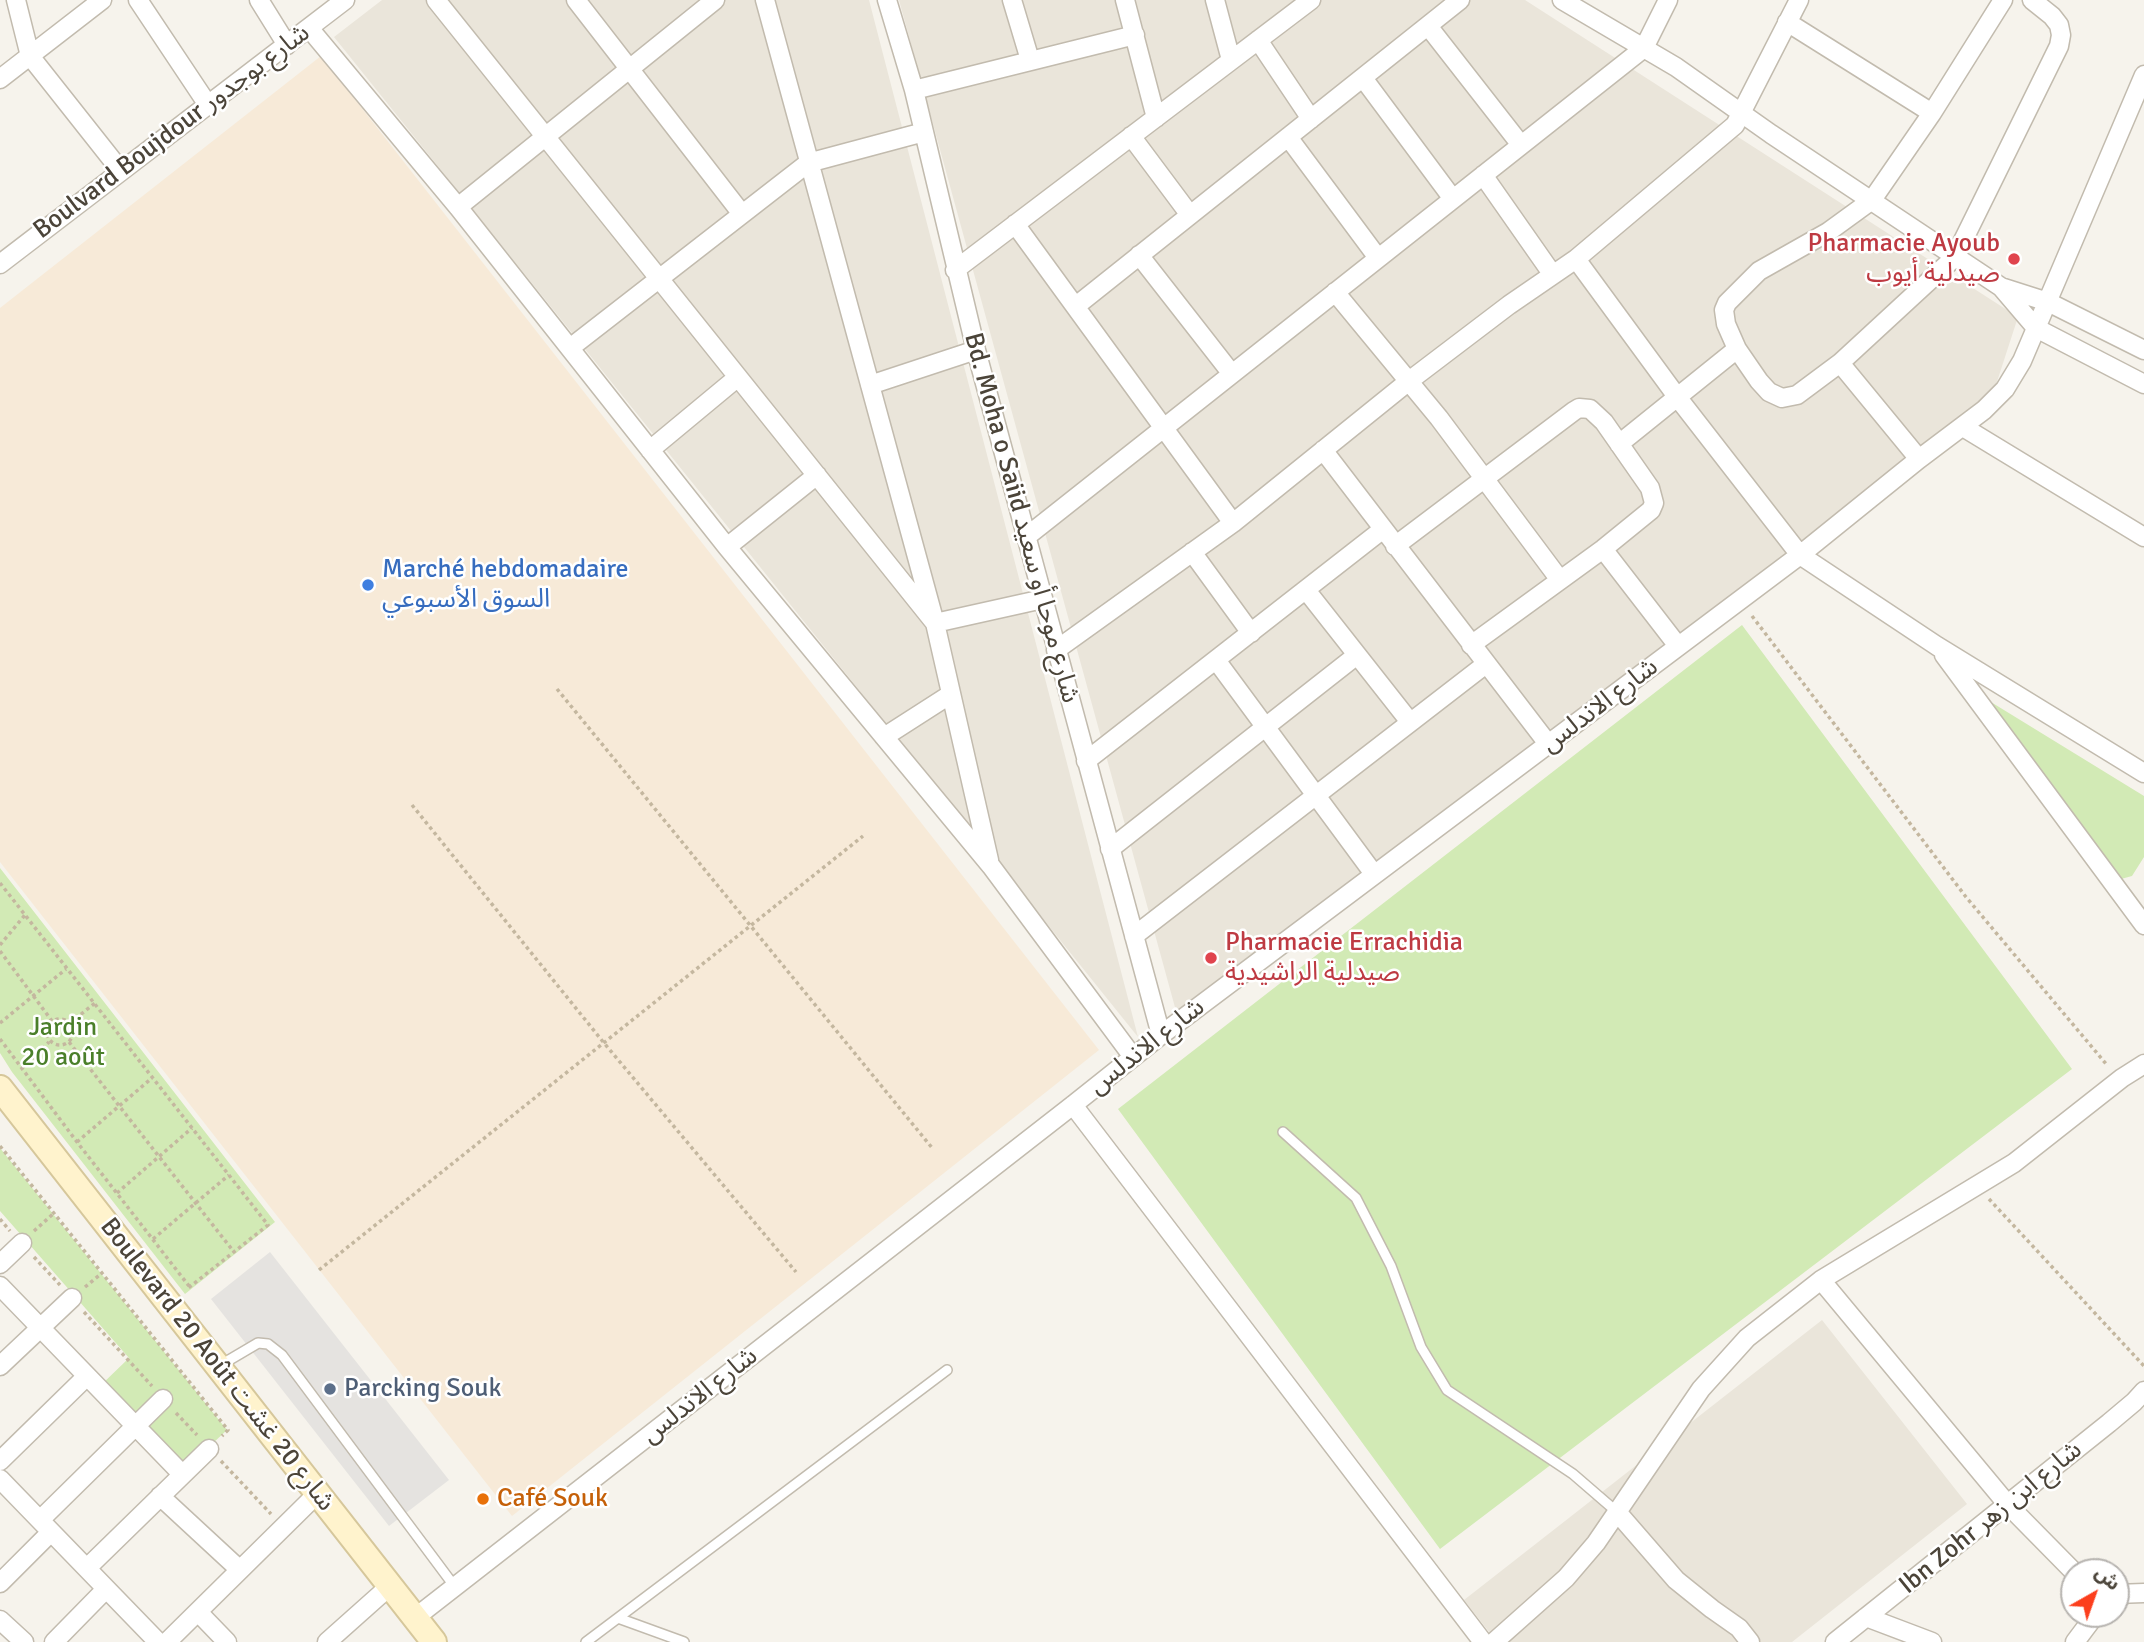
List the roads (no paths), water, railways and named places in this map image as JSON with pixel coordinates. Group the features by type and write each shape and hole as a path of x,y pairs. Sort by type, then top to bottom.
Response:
{"main road":[{"name":"Boulevard 20 Août شارع 20 غشت","path":"0,1088 416,1617 431,1641"}],"street":[{"path":"16,0 30,56 121,172"},
{"path":"0,79 102,0"},
{"path":"138,0 208,105"},
{"path":"259,0 286,44"},
{"name":"Boulvard Boujdour شارع بوجدور","path":"0,264 345,0"},
{"path":"436,0 935,624"},
{"path":"576,0 742,214"},
{"path":"765,0 935,624 990,866"},
{"name":"Bd. Moha o Saiid شارع موحا أو سعيد","path":"887,0 914,90 976,351 1161,1035"},
{"path":"1012,0 1030,60"},
{"path":"1125,0 1156,118"},
{"path":"1215,0 1231,60"},
{"path":"955,270 1311,0"},
{"path":"1076,306 1461,0"},
{"path":"1562,0 1676,67 2001,287 2048,302 2144,350"},
{"path":"1026,537 1644,48 1668,0"},
{"path":"1056,650 1233,523 1509,305 1576,259 1735,125 1799,0"},
{"path":"2003,0 1932,113 1872,200 1829,232 1759,271 1727,303 1724,317 1737,349 1769,392 1782,398 1797,395 1840,363 1955,257 2059,46 2059,25 2032,0"},
{"path":"458,207 630,69 705,3"},
{"path":"1787,22 1932,113"},
{"path":"1427,26 1521,145"},
{"path":"309,28 458,207 727,547 990,866 1133,1056"},
{"path":"914,90 1135,35"},
{"path":"1258,40 1311,119"},
{"name":"شارع الاندلس","path":"416,1617 1133,1056 1800,555 1984,410 2005,389 2018,367 2144,75"},
{"path":"1363,78 1453,198"},
{"path":"570,348 808,163 924,132"},
{"path":"1131,136 1190,215"},
{"path":"1288,137 1378,258"},
{"path":"1483,175 1553,275"},
{"path":"1015,224 1233,523"},
{"path":"1139,255 1231,374"},
{"path":"1576,259 1678,398 1800,555 1937,646 2144,773"},
{"path":"2001,287 2036,328 2144,384"},
{"path":"1335,292 1458,443 1560,580"},
{"path":"1619,444 1737,349"},
{"path":"870,385 976,351"},
{"path":"1840,363 1919,459"},
{"path":"650,450 738,377"},
{"path":"1395,546 1579,408 1590,409 1604,422 1650,488 1654,503 1645,515 1603,549 1471,645"},
{"path":"1963,427 2144,537"},
{"path":"1323,450 1549,745"},
{"path":"727,547 817,475"},
{"path":"1086,761 1382,530"},
{"path":"1603,549 1678,646"},
{"path":"1192,552 1251,633"},
{"path":"1306,590 1410,722"},
{"path":"935,624 1043,599"},
{"path":"1937,646 2142,917"},
{"path":"1110,849 1357,654"},
{"path":"1216,660 1374,874"},
{"path":"1134,936 1486,664"},
{"path":"884,737 951,694"},
{"path":"1494,1642 1566,1578 1596,1543 1702,1389 1747,1338 1821,1280 2014,1163 2122,1078 2144,1064"},
{"path":"1073,1105 1483,1642"},
{"path":"0,1264 22,1243"},
{"path":"1821,1280 2008,1505 2060,1558"},
{"path":"0,1286 182,1474"},
{"path":"0,1366 72,1298"},
{"path":"0,1461 87,1376"},
{"name":"Ibn Zohr شارع ابن زهر","path":"1835,1642 2118,1416 2144,1391"},
{"path":"0,1583 46,1526 163,1399"},
{"path":"87,1568 209,1448"},
{"path":"0,1479 158,1642"},
{"path":"167,1642 318,1493"},
{"path":"160,1496 240,1570"},
{"path":"1616,1512 1676,1580 1739,1628 1750,1642"},
{"path":"327,1642 391,1585"},
{"path":"54,1642 106,1589"},
{"path":"198,1612 227,1642"},
{"path":"1866,1617 1932,1642"},
{"path":"0,1620 24,1642"}],"lane":[{"path":"1283,1132 1356,1198 1391,1266 1421,1347 1447,1390 1573,1474 1616,1512"},
{"path":"218,1366 258,1343 268,1345 282,1355 455,1587"},
{"path":"586,1642 947,1370"},
{"path":"618,1618 684,1642"}],"place":[{"name":"Pharmacie Ayoub صيدلية أيوب","path":"2014,259"},
{"name":"Marché hebdomadaire السوق الأسبوعي","path":"368,585"},
{"name":"Pharmacie Errachidia صيدلية الراشيدية","path":"1211,958"},
{"name":"Parcking Souk","path":"330,1389"},
{"name":"Café Souk","path":"483,1499"}],"park label":[{"name":"Jardin 20 août","path":"63,1043"}]}
